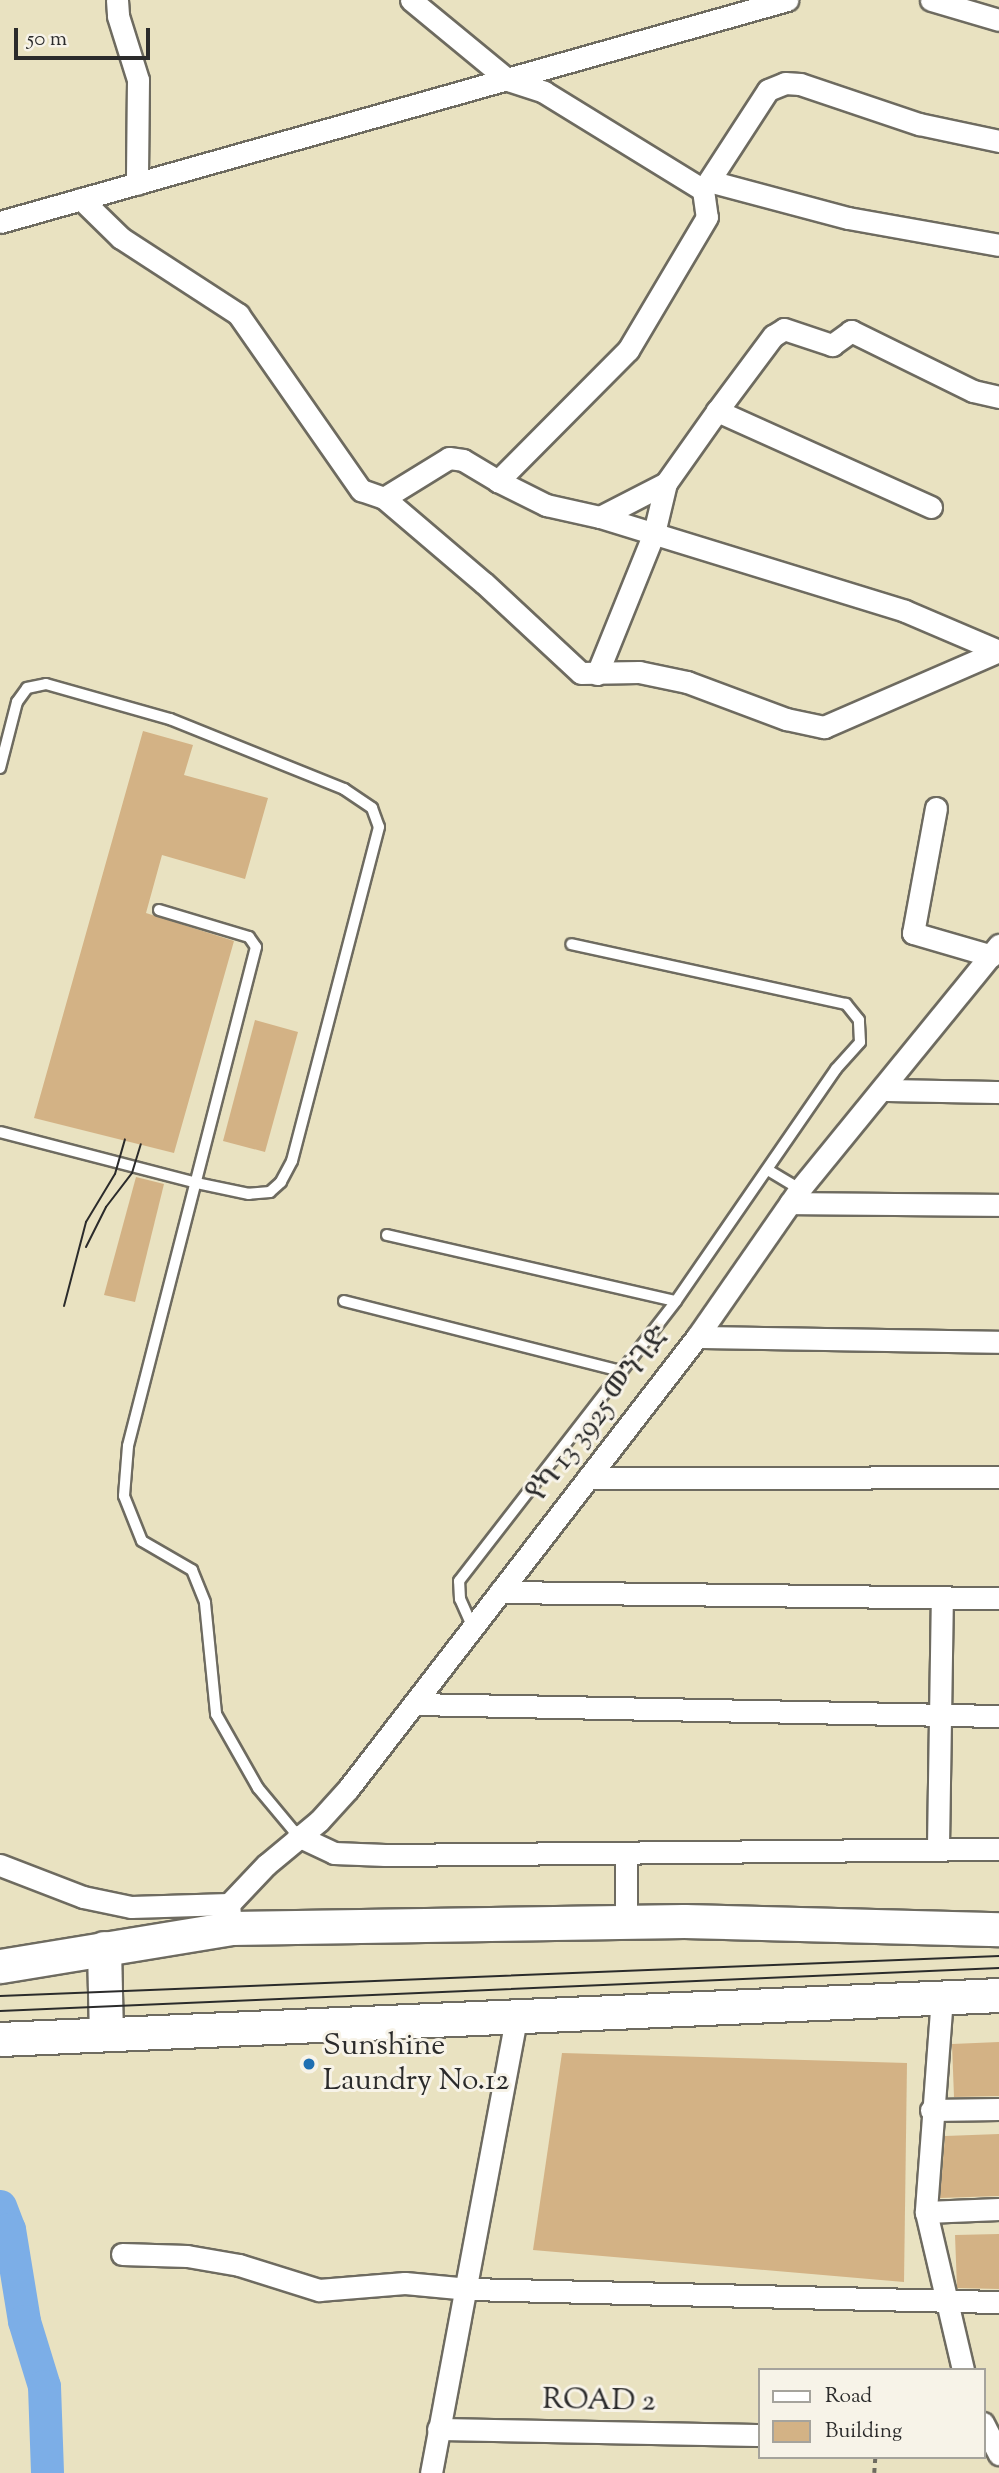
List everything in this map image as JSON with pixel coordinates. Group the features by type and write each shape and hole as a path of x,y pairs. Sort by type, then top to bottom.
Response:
{"main road":[{"path":"0,1966 90,1950 113,1929 143,1921 170,1918 225,1921 625,1921 999,1929"},
{"path":"90,1950 106,2033"},
{"path":"0,2039 999,1995"}],"street":[{"path":"117,0 118,16 138,80 137,184"},
{"path":"411,0 508,80 544,92 706,186 848,218 999,245"},
{"path":"0,222 787,0"},
{"path":"931,0 999,20"},
{"path":"498,481 628,350 707,217 706,186 768,90 785,83 800,84 919,124 999,141"},
{"path":"81,200 121,238 238,314 349,477 361,490 384,498 529,624 569,666 581,673 639,672 687,682 786,719 824,727 999,651"},
{"path":"597,674 654,533 666,483 773,337 784,329 832,345 851,331 973,391 999,397"},
{"path":"717,411 930,507"},
{"path":"384,498 449,458 463,460 546,505 600,517 905,611 999,651"},
{"path":"600,517 666,483"},
{"path":"936,808 913,933 993,961"},
{"name":"የካ 13 3925 መንገድ","path":"225,1921 298,1836 327,1813 415,1704 697,1337 795,1196 993,961"},
{"path":"884,1090 999,1092"},
{"path":"795,1196 999,1205"},
{"path":"697,1337 999,1342"},
{"path":"588,1478 999,1477"},
{"path":"500,1592 999,1598"},
{"path":"939,1846 943,1715 942,1597"},
{"path":"415,1704 999,1716"},
{"path":"298,1836 334,1853 626,1854 939,1846 999,1849"},
{"path":"625,1921 626,1854"},
{"path":"0,1865 83,1897 225,1921"},
{"path":"942,1997 931,2109 926,2212 963,2368"},
{"path":"431,2473 469,2289 516,2018"},
{"path":"931,2109 999,2109"},
{"path":"926,2212 999,2209"},
{"path":"122,2254 187,2256 239,2265 319,2290 405,2283 469,2289 999,2302"},
{"name":"ROAD 2","path":"438,2429 758,2435"},
{"path":"985,2430 999,2454"}],"lane":[{"path":"0,768 17,702 27,688 47,684 170,719 344,789 372,808 379,827 292,1161 281,1182 270,1192 249,1194 197,1183 0,1132"},
{"path":"159,910 249,937 256,947 128,1446 124,1496 142,1541 192,1570 205,1603 216,1714 258,1788 298,1836"},
{"path":"473,1628 460,1599 459,1581 676,1301 836,1069 860,1042 859,1020 846,1004 571,944"},
{"path":"768,1170 795,1196"},
{"path":"387,1235 676,1301"},
{"path":"344,1301 620,1371"}],"building":[{"path":"143,731 193,745 184,775 268,798 245,879 162,855 146,913 234,941 174,1153 34,1118"},
{"path":"255,1020 298,1032 265,1152 223,1141"},
{"path":"136,1177 164,1184 135,1302 104,1295"},
{"path":"999,2042 999,2096 954,2097 952,2044"},
{"path":"562,2053 907,2063 904,2282 533,2250"},
{"path":"999,2134 999,2196 940,2198 945,2136"},
{"path":"999,2234 999,2289 957,2288 955,2235"}],"waterway":[{"path":"0,2206 9,2229 24,2321 44,2386 47,2473"}],"tram line":[{"path":"64,1306 86,1222 115,1174 125,1139"},
{"path":"86,1247 106,1207 132,1173 141,1144"},
{"path":"0,1996 999,1956"},
{"path":"0,2011 999,1968"}],"place":[{"name":"Sunshine Laundry No.12","path":"309,2064"}]}
